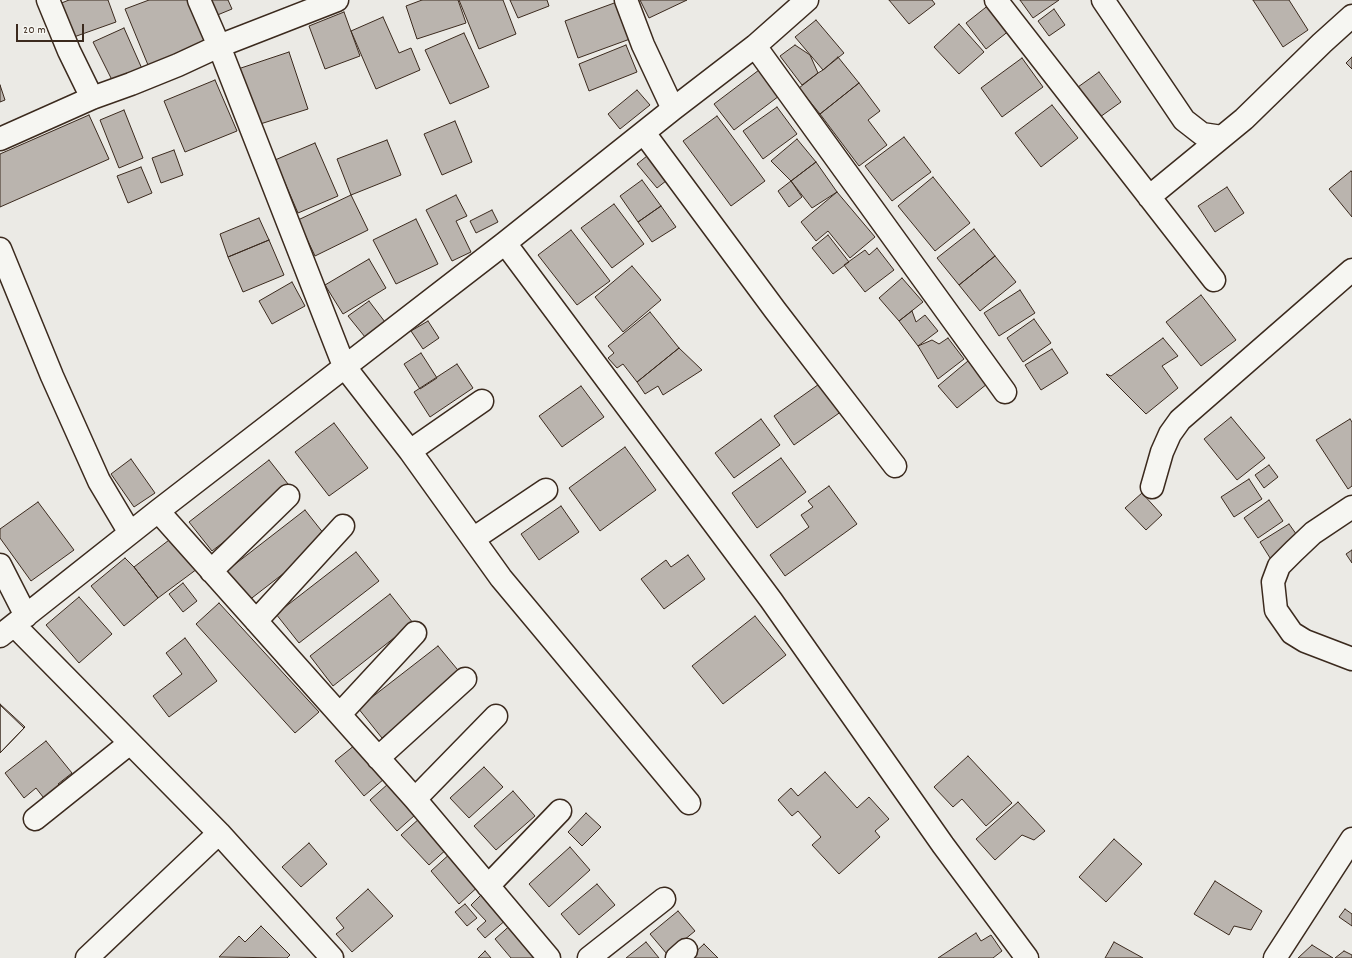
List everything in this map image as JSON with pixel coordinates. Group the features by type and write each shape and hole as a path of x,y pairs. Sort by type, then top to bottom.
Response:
{"street":[{"path":"48,0 92,98"},
{"path":"199,0 219,46 344,366 410,451 501,578 689,803"},
{"path":"0,139 92,98 178,65 219,46 338,0"},
{"path":"626,0 643,45 673,109"},
{"path":"13,626 158,511 505,243 673,109 755,46 807,0"},
{"path":"996,0 1214,280"},
{"path":"1103,0 1184,120 1202,134 1222,137"},
{"path":"1149,197 1244,119 1352,16"},
{"path":"755,46 1005,392"},
{"path":"644,132 775,310 895,466"},
{"path":"505,243 771,600 943,845 1027,958"},
{"path":"0,248 52,376 100,481 130,533"},
{"path":"1152,487 1162,452 1170,434 1180,420 1352,270"},
{"path":"410,451 482,401"},
{"path":"472,539 546,490"},
{"path":"211,571 288,496"},
{"path":"1352,507 1313,533 1294,551 1279,566 1273,582 1276,610 1292,633 1305,641 1352,659"},
{"path":"158,511 416,799 549,958"},
{"path":"256,620 343,526"},
{"path":"0,565 13,626 219,833 332,958"},
{"path":"340,714 415,633"},
{"path":"378,758 465,679"},
{"path":"416,799 496,716"},
{"path":"35,819 130,743"},
{"path":"488,886 560,811"},
{"path":"87,958 219,833"},
{"path":"1275,958 1352,839"},
{"path":"589,958 664,899"}],"building":[{"path":"69,0 108,0 116,22 71,38 59,4"},
{"path":"149,0 191,0 209,43 148,65 125,9"},
{"path":"208,0 228,0 232,9 215,16"},
{"path":"422,0 458,0 466,23 417,39 406,6"},
{"path":"459,0 503,0 516,34 479,49"},
{"path":"510,0 547,0 549,6 518,18"},
{"path":"640,0 687,0 649,18"},
{"path":"889,0 932,0 935,4 909,24"},
{"path":"1020,0 1059,0 1033,18"},
{"path":"1253,0 1289,0 1308,30 1283,47"},
{"path":"617,2 630,39 578,58 565,21"},
{"path":"990,4 1010,30 986,49 966,23"},
{"path":"1054,9 1065,25 1049,36 1038,21"},
{"path":"344,12 360,56 325,69 309,26"},
{"path":"383,17 399,53 411,48 420,70 376,89 351,31"},
{"path":"816,20 844,53 823,70 795,37"},
{"path":"959,24 984,52 959,74 934,47"},
{"path":"124,28 143,71 116,88 93,42"},
{"path":"464,33 489,87 450,104 425,50"},
{"path":"626,45 637,72 589,91 579,64"},
{"path":"795,45 810,55 818,73 802,85 780,56"},
{"path":"289,52 308,109 257,125 238,69"},
{"path":"838,57 859,83 820,114 799,88"},
{"path":"1352,57 1352,69 1346,63"},
{"path":"1022,58 1043,87 1002,117 981,88"},
{"path":"759,70 779,96 734,130 714,104"},
{"path":"1099,72 1121,102 1100,117 1078,87"},
{"path":"215,80 237,131 185,152 164,101"},
{"path":"859,83 880,111 868,120 887,145 859,166 820,114"},
{"path":"0,85 5,100 0,102"},
{"path":"637,90 650,105 620,129 608,114"},
{"path":"1052,105 1078,138 1041,167 1015,133"},
{"path":"777,107 797,134 763,159 743,131"},
{"path":"124,110 143,158 119,168 100,120"},
{"path":"89,115 109,159 0,207 0,154"},
{"path":"717,116 765,181 731,206 683,141"},
{"path":"455,121 472,162 442,175 424,134"},
{"path":"904,137 931,172 892,201 865,166"},
{"path":"797,139 816,162 791,181 771,161"},
{"path":"387,140 401,175 351,195 337,159"},
{"path":"315,143 338,196 298,213 275,160"},
{"path":"174,150 183,175 161,183 152,158"},
{"path":"652,152 671,177 657,188 637,164"},
{"path":"816,162 837,192 812,208 791,181"},
{"path":"141,167 152,193 128,203 117,176"},
{"path":"1351,171 1352,172 1352,217 1329,189"},
{"path":"933,177 970,223 935,251 898,206"},
{"path":"642,180 661,206 638,222 620,196"},
{"path":"791,181 802,197 789,207 778,191"},
{"path":"1227,187 1244,213 1215,232 1198,206"},
{"path":"837,192 875,237 850,258 828,231 816,241 801,222"},
{"path":"351,195 368,230 315,256 298,220"},
{"path":"456,195 467,216 456,221 471,252 452,261 426,210"},
{"path":"614,204 644,244 612,268 581,228"},
{"path":"661,206 676,227 652,242 638,222"},
{"path":"492,210 498,222 476,233 470,221"},
{"path":"259,218 269,240 228,257 220,234"},
{"path":"416,219 438,264 396,284 373,240"},
{"path":"974,229 995,256 959,285 937,258"},
{"path":"571,230 610,281 577,305 538,255"},
{"path":"828,235 849,262 833,274 812,248"},
{"path":"269,240 284,275 243,292 228,257"},
{"path":"877,248 894,270 865,292 844,265 865,250 869,255"},
{"path":"995,256 1016,282 980,311 959,285"},
{"path":"369,259 386,288 343,314 325,285"},
{"path":"632,266 661,300 623,332 595,297"},
{"path":"902,278 923,302 899,321 879,298"},
{"path":"292,282 305,306 272,324 259,301"},
{"path":"1020,290 1035,313 999,336 984,313"},
{"path":"1201,295 1236,340 1201,366 1166,322"},
{"path":"369,301 385,322 365,337 348,316"},
{"path":"912,311 916,322 925,315 938,331 918,346 899,321"},
{"path":"650,312 679,348 637,382 623,364 617,368 608,358 614,353 608,346"},
{"path":"1034,319 1051,343 1023,362 1007,338"},
{"path":"428,321 439,338 423,349 411,331"},
{"path":"948,338 964,359 938,379 918,346 932,340 939,344"},
{"path":"1163,338 1178,356 1162,366 1178,388 1146,414 1106,374 1111,376"},
{"path":"679,348 702,370 663,395 658,386 645,394 637,382"},
{"path":"1052,349 1068,373 1041,390 1025,365"},
{"path":"421,353 437,378 420,389 404,364"},
{"path":"968,361 987,384 957,408 938,386"},
{"path":"457,364 473,388 430,417 414,392"},
{"path":"822,382 842,411 794,445 774,416"},
{"path":"581,386 604,417 562,447 539,416"},
{"path":"1231,417 1265,458 1237,480 1204,439"},
{"path":"761,419 780,445 734,478 715,453"},
{"path":"1350,419 1352,422 1352,486 1348,489 1316,440"},
{"path":"334,423 368,468 329,496 295,452"},
{"path":"625,447 656,490 600,531 569,488"},
{"path":"781,458 806,492 757,528 732,493"},
{"path":"131,459 155,493 134,507 111,474"},
{"path":"269,460 292,489 212,551 189,522"},
{"path":"1269,465 1278,477 1264,488 1255,475"},
{"path":"1249,479 1262,499 1234,517 1221,497"},
{"path":"829,486 857,524 785,576 770,555 809,527 801,515 813,507 808,501"},
{"path":"1142,493 1162,515 1146,530 1125,508"},
{"path":"1269,500 1283,521 1258,538 1244,518"},
{"path":"38,502 74,550 31,581 0,538 0,529"},
{"path":"561,506 579,532 539,560 521,534"},
{"path":"305,510 328,539 248,601 225,572"},
{"path":"1289,524 1299,538 1272,561 1260,542"},
{"path":"173,537 197,569 158,598 134,567"},
{"path":"1352,550 1352,563 1346,554"},
{"path":"356,552 379,581 299,643 276,614"},
{"path":"688,555 705,579 664,609 641,579 666,560 671,567"},
{"path":"125,558 134,567 158,598 124,626 91,586"},
{"path":"183,583 197,601 183,612 169,594"},
{"path":"390,594 413,623 333,686 310,656"},
{"path":"79,597 112,634 79,663 46,625"},
{"path":"219,603 319,712 295,733 196,624"},
{"path":"755,616 786,655 723,704 692,666"},
{"path":"185,638 217,681 169,717 153,696 182,674 166,653"},
{"path":"438,646 462,675 382,738 358,708"},
{"path":"0,704 25,727 0,753"},
{"path":"0,705 24,728 0,753"},
{"path":"46,741 72,773 58,784 64,788 47,802 36,788 24,798 5,773"},
{"path":"355,745 384,779 364,796 335,761"},
{"path":"968,756 1012,803 986,826 962,799 953,807 934,787"},
{"path":"484,767 503,787 469,818 450,798"},
{"path":"825,772 857,808 869,797 889,819 875,831 880,837 839,874 812,845 821,837 798,811 792,816 778,800 791,788 798,796"},
{"path":"388,784 415,815 397,831 370,800"},
{"path":"513,791 535,816 496,850 474,826"},
{"path":"1018,802 1045,831 1034,840 1022,835 995,860 976,839"},
{"path":"586,813 601,827 582,846 568,832"},
{"path":"420,818 448,848 429,865 401,835"},
{"path":"1114,839 1142,864 1106,902 1079,877"},
{"path":"309,843 327,864 301,887 282,867"},
{"path":"570,847 590,870 549,907 529,884"},
{"path":"452,852 481,884 459,904 431,871"},
{"path":"1215,881 1262,911 1251,930 1234,926 1229,935 1194,914"},
{"path":"597,884 615,905 579,935 561,914"},
{"path":"368,889 393,916 352,952 336,934 344,928 336,918"},
{"path":"483,893 507,919 485,938 477,929 486,921 471,905"},
{"path":"465,904 477,918 467,926 455,912"},
{"path":"1345,909 1352,914 1352,926 1339,917"},
{"path":"678,911 695,931 667,954 650,934"},
{"path":"514,922 541,958 511,958 495,939"},
{"path":"261,926 290,955 287,958 219,957 239,936 245,942"},
{"path":"976,933 981,941 991,935 1002,951 993,958 938,958"},
{"path":"646,942 659,958 626,958"},
{"path":"1114,942 1143,958 1105,958"},
{"path":"704,944 718,958 689,958"},
{"path":"1312,945 1333,958 1298,958"},
{"path":"485,951 491,958 478,958"},
{"path":"1344,951 1352,955 1352,958 1335,958"}]}
